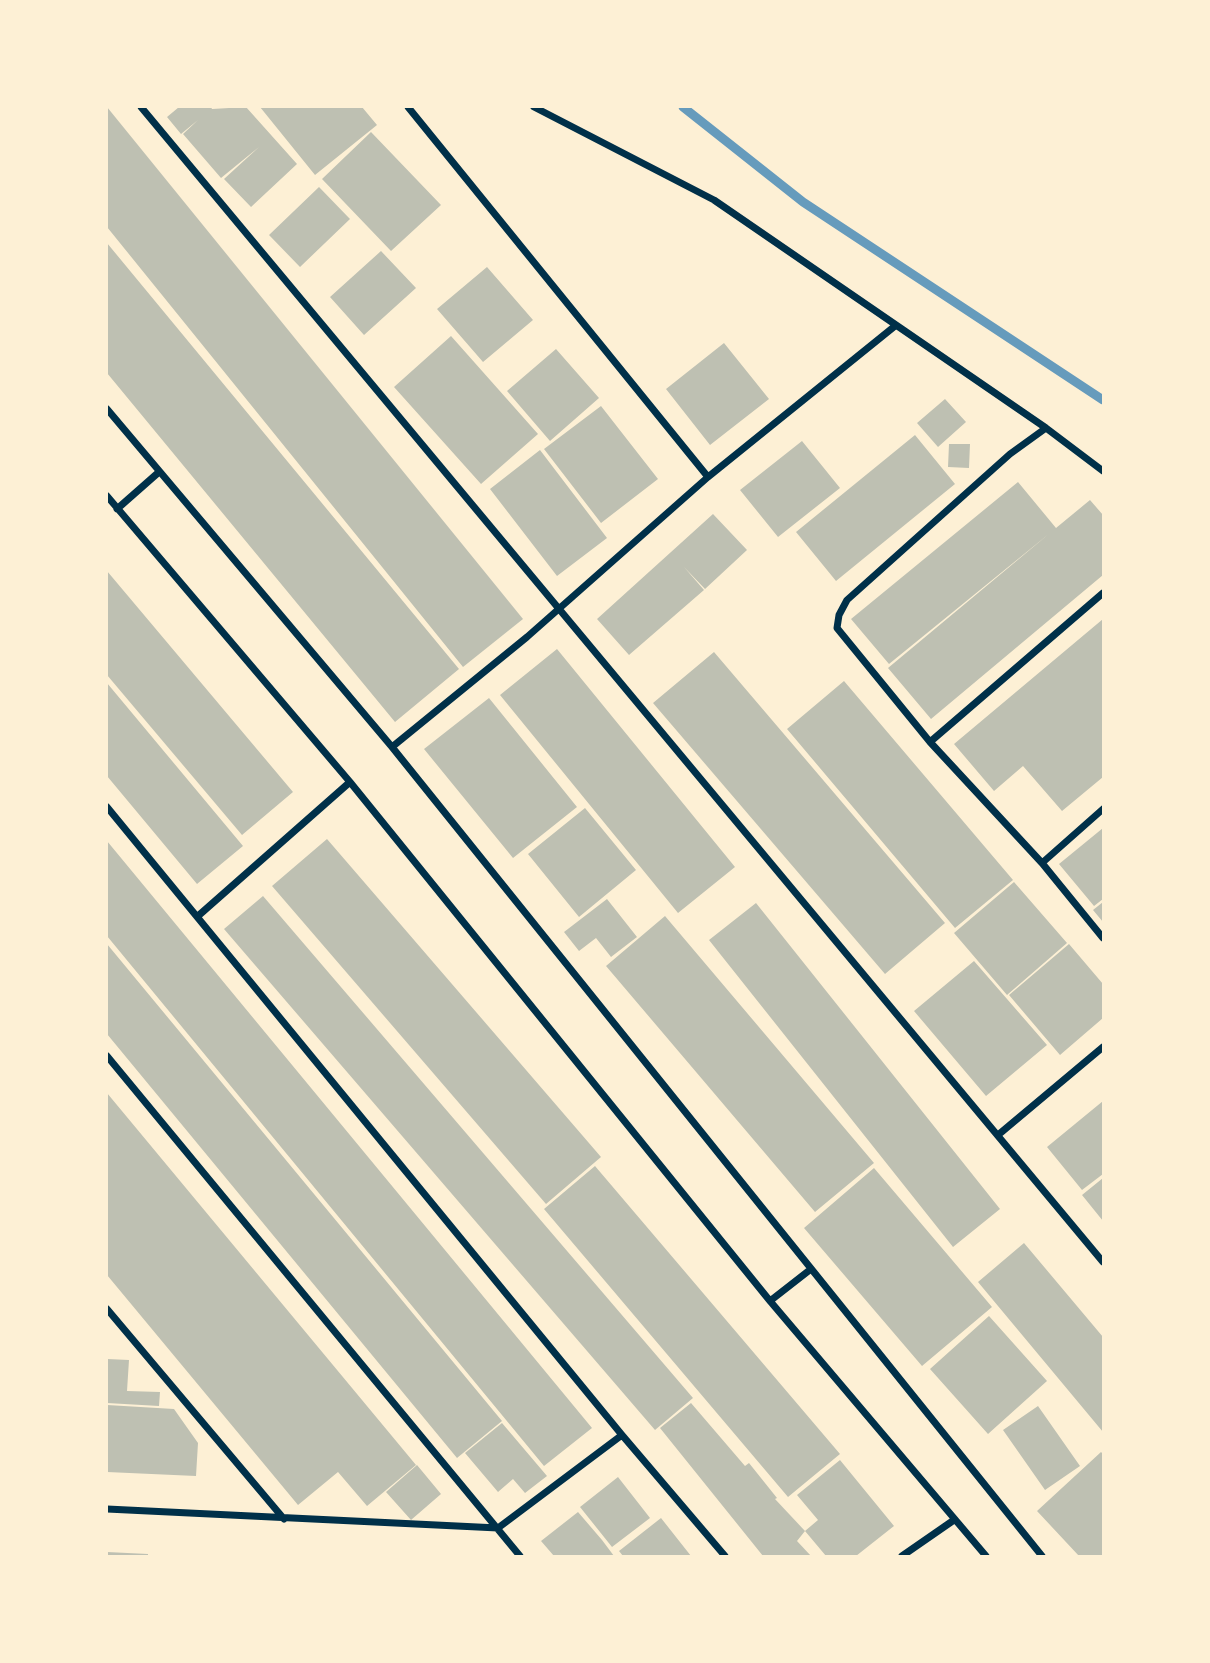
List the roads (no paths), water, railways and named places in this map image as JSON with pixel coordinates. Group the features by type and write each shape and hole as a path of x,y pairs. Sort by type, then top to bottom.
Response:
{"street":[{"path":"141,107 1103,1262"},
{"path":"408,107 708,477"},
{"path":"534,107 714,200 1046,428 1103,471"},
{"path":"392,747 527,637 708,477 895,326"},
{"path":"107,409 392,747 1042,1556"},
{"path":"1046,428 1010,454 847,600 839,615 837,628 930,742 1042,863 1103,938"},
{"path":"117,509 159,472"},
{"path":"107,496 350,782 770,1301 986,1556"},
{"path":"930,742 1103,593"},
{"path":"198,916 350,782"},
{"path":"107,807 622,1435 725,1556"},
{"path":"1042,863 1103,809"},
{"path":"998,1135 1103,1047"},
{"path":"107,1056 520,1556"},
{"path":"770,1301 811,1269"},
{"path":"108,1312 284,1519"},
{"path":"107,1509 498,1528 622,1435"},
{"path":"902,1556 954,1520"}],"waterway":[{"path":"683,107 803,202 1103,400"}]}
